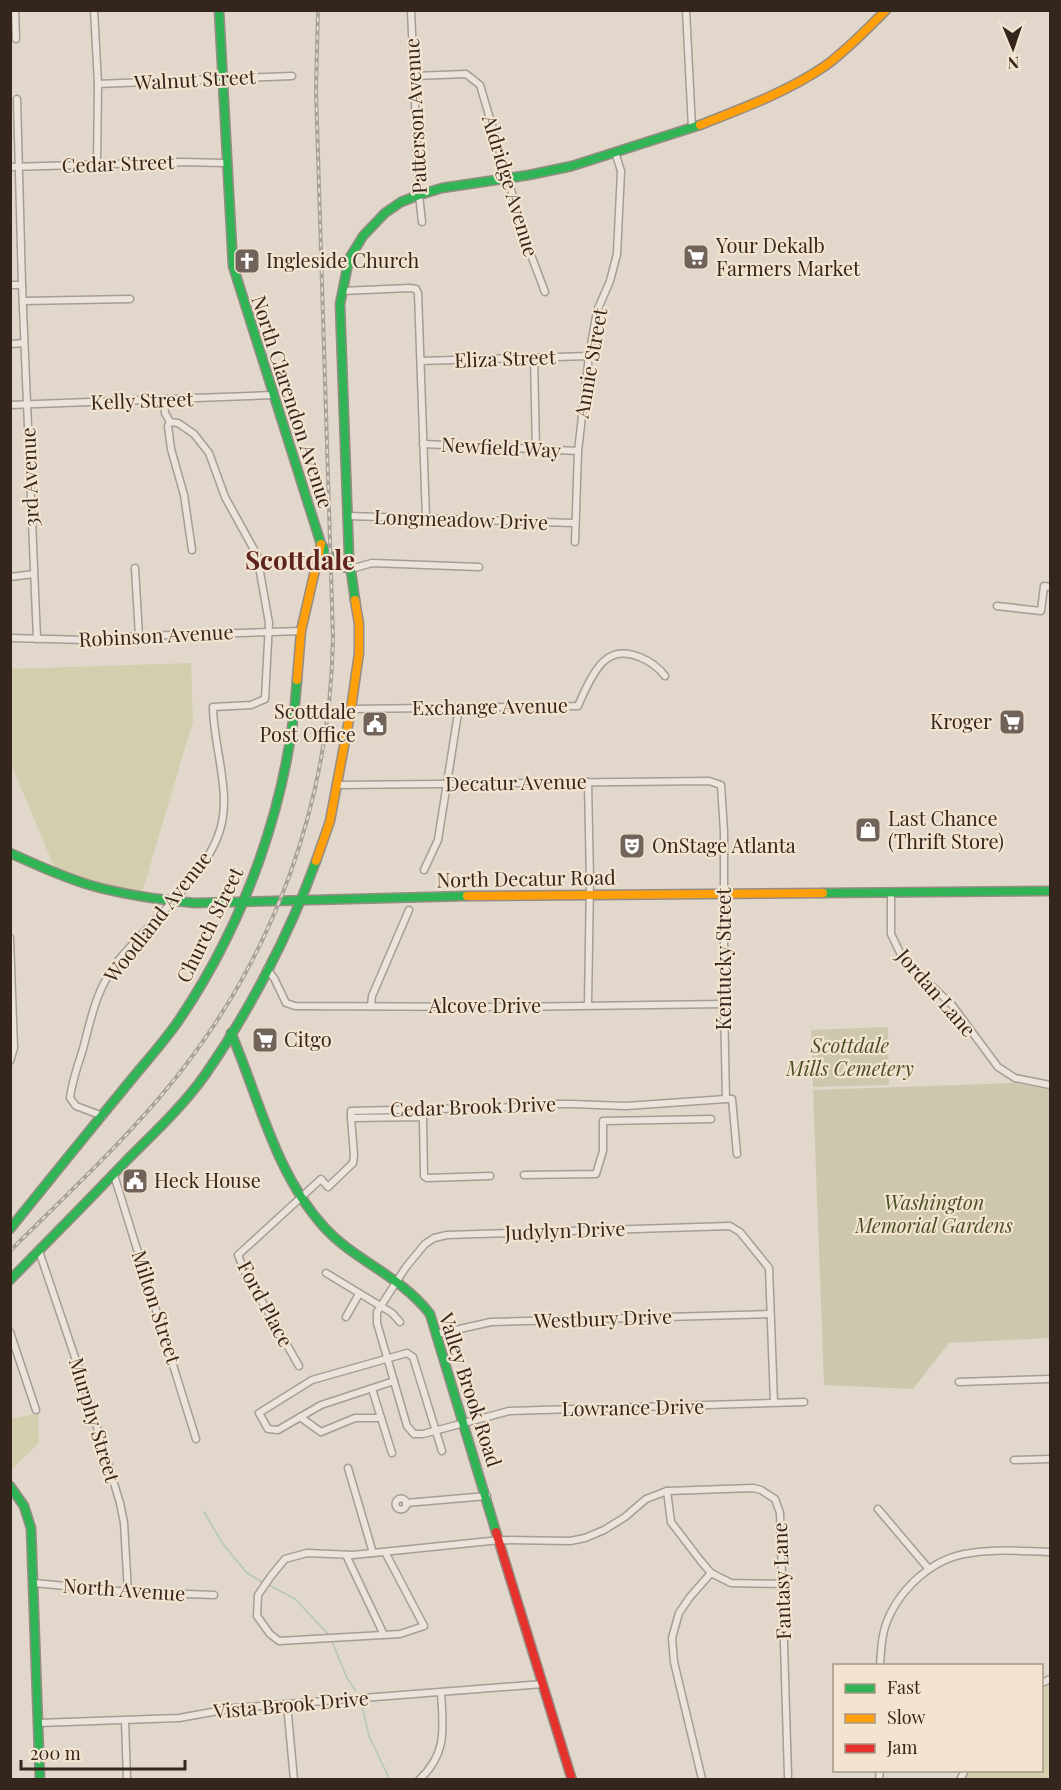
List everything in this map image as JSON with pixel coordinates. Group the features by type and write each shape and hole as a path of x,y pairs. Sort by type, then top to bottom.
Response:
{"main road":[{"name":"North Clarendon Avenue","path":"219,10 225,163 234,266 321,544 334,566 339,569 351,569"},
{"path":"10,1280 189,1096 212,1064 267,969 299,902 330,821 351,709 359,636 351,569 341,331 342,291 349,259 363,236 385,213 401,202 419,195 442,188 572,166 692,128 760,102 803,80 849,47 886,10"},
{"name":"Church Street","path":"10,1229 103,1116 190,1003 243,903 276,807 285,769 296,700 302,631 321,544"},
{"name":"North Decatur Road","path":"10,853 52,872 93,886 171,901 243,903 589,894 1050,891"},
{"name":"Valley Brook Road","path":"231,1034 277,1153 302,1197 323,1226 341,1244 398,1281 420,1300 430,1314 572,1779"},
{"path":"10,1486 28,1512 31,1528 40,1779"}],"street":[{"path":"15,10 16,39"},
{"path":"94,10 98,84 97,165"},
{"name":"Patterson Avenue","path":"411,10 422,222"},
{"path":"686,10 692,128"},
{"name":"Aldridge Avenue","path":"414,76 466,74 480,85 528,247 544,292"},
{"name":"Walnut Street","path":"98,84 292,76"},
{"name":"3rd Avenue","path":"17,99 14,167 22,285 37,639"},
{"name":"Annie Street","path":"575,542 578,451 589,356 597,311 610,280 617,254 621,171 615,152"},
{"name":"Cedar Street","path":"14,167 225,163"},
{"path":"10,285 22,285"},
{"path":"342,291 413,288 418,293 426,518"},
{"path":"22,301 130,299"},
{"path":"10,344 24,343"},
{"name":"Eliza Street","path":"421,362 589,356"},
{"path":"534,357 536,449"},
{"name":"Kelly Street","path":"10,405 273,395"},
{"path":"164,400 165,413 170,422 168,426 171,449 184,495 192,549"},
{"path":"170,422 178,423 194,434 208,453 225,497 257,555 269,631"},
{"name":"Newfield Way","path":"423,444 578,451"},
{"name":"Longmeadow Drive","path":"348,516 574,523"},
{"path":"351,569 372,563 479,567"},
{"path":"135,568 139,636"},
{"path":"10,577 34,574"},
{"path":"998,606 1041,611 1044,586 1050,586"},
{"name":"Woodland Avenue","path":"103,1116 76,1106 70,1098 91,1014 105,980 117,963 200,867 213,847 220,831 223,786 213,707 251,705 265,699 269,631"},
{"name":"Robinson Avenue","path":"10,638 87,640 139,636 302,631"},
{"name":"Exchange Avenue","path":"351,709 578,706 586,687 601,666 608,658 621,655 648,660 659,667 665,676"},
{"path":"424,870 438,840 459,707"},
{"path":"588,782 588,1005"},
{"name":"Decatur Avenue","path":"338,785 695,782"},
{"name":"Kentucky Street","path":"695,782 718,783 722,789 726,1099 732,1099 736,1154"},
{"name":"Jordan Lane","path":"891,892 891,934 903,959 952,1005 998,1067 1015,1078 1050,1085"},
{"path":"371,1006 372,996 409,910"},
{"path":"10,938 15,1048 10,1061"},
{"name":"Alcove Drive","path":"267,969 288,1005 724,1004"},
{"name":"Cedar Brook Drive","path":"302,1197 321,1179 328,1187 352,1163 354,1155 351,1118 523,1107 536,1104 626,1107 726,1099"},
{"path":"524,1175 596,1174 603,1151 603,1121 600,1105"},
{"name":"Cedar Brook Drive","path":"423,1114 424,1176 427,1178 490,1176"},
{"path":"603,1121 711,1119"},
{"name":"Milton Street","path":"114,1175 196,1439"},
{"name":"Ford Place","path":"299,1366 243,1270 238,1255 302,1197"},
{"name":"Judylyn Drive","path":"380,1307 406,1267 425,1244 434,1238 447,1235 730,1226 740,1232 769,1268 770,1314"},
{"name":"Murphy Street","path":"39,1251 82,1378 120,1503 124,1523 128,1592"},
{"path":"326,1273 392,1313 400,1322"},
{"path":"346,1317 359,1294"},
{"path":"380,1307 377,1312 377,1323 388,1357 394,1381 321,1405 278,1430 268,1429 259,1413 312,1380 388,1357 407,1353 413,1357 442,1451"},
{"path":"770,1314 774,1403"},
{"name":"Westbury Drive","path":"437,1334 491,1322 770,1314"},
{"path":"10,1332 36,1410"},
{"path":"959,1382 1050,1379"},
{"name":"Lowrance Drive","path":"394,1381 407,1426 414,1434 423,1434 509,1411 804,1402"},
{"path":"372,1389 392,1453"},
{"path":"300,1417 321,1432 355,1419 381,1418"},
{"path":"1014,1460 1050,1459"},
{"path":"348,1468 374,1553"},
{"name":"Fantasy Lane","path":"384,1635 279,1641 270,1634 257,1616 258,1595 285,1559 307,1553 346,1555 500,1540 570,1541 604,1530 625,1517 646,1499 667,1491 753,1488 768,1493 775,1499 780,1513 788,1776"},
{"path":"667,1491 671,1522 711,1573 732,1583 782,1584"},
{"path":"406,1503 487,1496"},
{"path":"878,1509 928,1568"},
{"path":"346,1555 384,1635 400,1634 424,1626 385,1552"},
{"path":"880,1664 882,1644 891,1612 899,1599 928,1568 970,1553 1050,1552"},
{"path":"702,1779 674,1662 672,1638 680,1613 690,1597 711,1573"},
{"name":"North Avenue","path":"34,1583 128,1592 214,1595"},
{"name":"Vista Brook Drive","path":"39,1723 180,1718 234,1707 543,1684"},
{"path":"419,1779 436,1760 442,1739 444,1725 441,1692"},
{"path":"286,1704 294,1779"},
{"path":"125,1720 127,1779"}],"shaded area":[{"path":"191,663 193,721 141,896 87,882 56,871 11,768 10,669"},
{"path":"38,1413 39,1443 11,1470 11,1419"},
{"path":"1050,1678 1050,1779 959,1780 963,1772 1043,1772 1043,1682"}],"green space":[{"name":"Scottdale Mills Cemetery","path":"888,1027 889,1085 813,1087 811,1030"},
{"name":"Washington Memorial Gardens","path":"1015,1083 1050,1090 1050,1338 949,1343 913,1389 824,1385 813,1090"}],"waterway":[{"path":"204,1512 223,1544 247,1573 264,1583"},
{"path":"269,1585 295,1599 329,1635"},
{"path":"331,1639 347,1678 356,1691"},
{"path":"362,1706 369,1736 390,1780"}],"railway":[{"path":"10,1251 136,1125 174,1080 210,1031 241,980 268,927 291,872 308,816 321,758 329,698 333,638 316,90 318,10"}],"traffic: fast":[{"path":"219,10 233,266 321,544 336,565 351,569"},
{"path":"355,600 349,556 340,304 349,259 363,236 385,213 401,202 419,195 442,188 572,166 700,125"},
{"path":"10,1229 179,1020 225,942 244,901 274,814 285,770 297,680"},
{"path":"10,853 93,886 144,897 195,903 467,896"},
{"path":"10,1280 168,1119 205,1075 253,999 294,916 316,861"},
{"path":"823,893 1050,891"},
{"path":"231,1033 280,1159 307,1206 337,1239 405,1289 430,1314 496,1532"},
{"path":"10,1486 24,1506 31,1528 40,1780"}],"traffic: slow":[{"path":"700,125 764,99 825,66 856,40 886,10"},
{"path":"297,680 301,631 321,544"},
{"path":"316,861 330,821 351,709 359,653 359,624 355,600"},
{"path":"467,896 823,893"}],"traffic: jam":[{"path":"496,1532 572,1780"}],"place":[{"name":"Your Dekalb Farmers Market","path":"696,257"},
{"name":"Ingleside Church","path":"247,261"},
{"name":"Kroger","path":"1012,722"},
{"name":"Scottdale Post Office","path":"375,724"},
{"name":"Last Chance (Thrift Store)","path":"868,830"},
{"name":"OnStage Atlanta","path":"632,846"},
{"name":"Citgo","path":"265,1040"},
{"name":"Heck House","path":"135,1181"}],"district":[{"name":"Scottdale","path":"300,561"}]}
